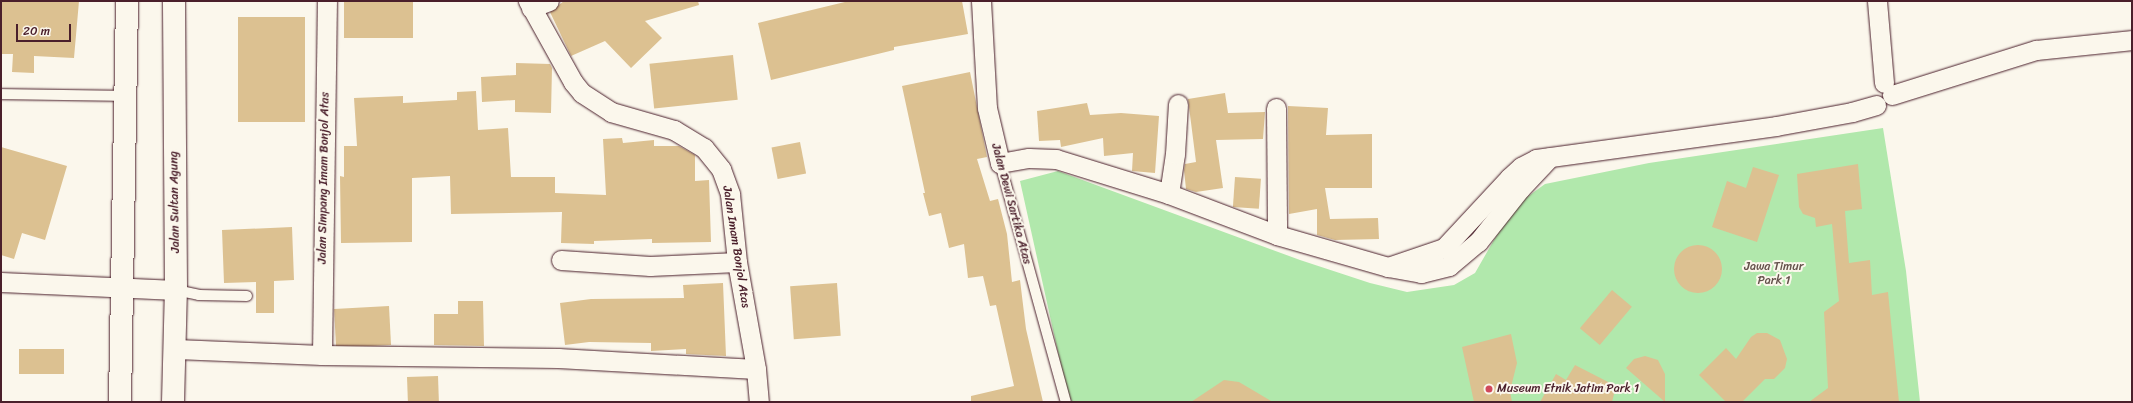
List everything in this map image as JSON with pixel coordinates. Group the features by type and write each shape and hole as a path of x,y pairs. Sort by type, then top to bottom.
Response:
{"main road":[{"path":"120,402 124,286 127,1"},
{"name":"Jalan Sultan Agung","path":"173,402 176,349 174,1"}],"street":[{"name":"Jalan Simpang Imam Bonjol Atas","path":"322,355 327,1"},
{"path":"530,4 549,1"},
{"name":"Jalan Dewi Sartika Atas","path":"981,1 987,108 1000,163"},
{"path":"1877,1 1888,89"},
{"name":"Jalan Imam Bonjol Atas","path":"530,4 572,82 582,93 611,112 674,130 704,148 717,164 730,194 737,262 756,369 759,402"},
{"path":"1000,163 1029,158 1056,159 1169,194 1277,235 1388,267 1421,273 1436,272 1449,266 1478,242 1520,189 1550,157 1776,126 1852,112 1876,105 1870,100 1869,92 1876,83 1888,89 2036,50 2132,40"},
{"path":"1169,194 1175,154 1178,104"},
{"path":"1276,108 1277,235"},
{"path":"561,260 650,266 737,262"},
{"path":"1,282 124,286 176,290"},
{"path":"176,349 322,355 558,358 756,369"}],"lane":[{"path":"1,94 126,96"},
{"name":"Jalan Dewi Sartika Atas","path":"1000,163 1066,402"},
{"path":"176,290 199,295 247,296"}],"green space":[{"name":"Jawa Timur Park 1","path":"1883,128 1906,271 1920,402 1072,402 1067,393 1020,181 1058,171 1300,260 1370,283 1407,292 1454,285 1475,273 1506,219 1519,203 1545,184 1649,163"}],"building":[{"path":"1,1 79,1 74,58 34,56 34,73 12,72 13,54 1,54"},
{"path":"344,1 413,1 413,38 344,38"},
{"path":"564,1 698,1 699,5 645,21 662,38 631,68 605,41 571,56 550,12"},
{"path":"849,1 962,1 968,34 894,47 894,50 771,80 758,23"},
{"path":"238,17 305,17 305,122 238,122"},
{"path":"733,55 738,100 654,109 649,64"},
{"path":"516,63 550,64 552,68 551,113 515,112 515,100 482,102 481,77 516,75"},
{"path":"970,72 987,157 977,159 990,201 998,199 1007,234 1012,282 1020,280 1026,329 1043,402 971,402 971,396 1014,386 996,305 990,306 983,276 968,278 964,244 949,248 941,213 929,216 923,193 925,193 902,86"},
{"path":"476,91 478,130 508,128 511,177 555,177 555,193 606,195 603,139 622,138 623,143 654,140 654,146 679,146 695,155 695,181 709,180 711,242 652,243 652,239 594,241 594,244 561,243 562,212 451,214 450,176 412,178 412,242 341,243 340,176 344,177 344,146 357,146 354,98 403,96 403,103 457,100 457,92"},
{"path":"1225,93 1228,113 1265,112 1263,139 1216,140 1223,188 1196,192 1186,189 1184,170 1185,164 1196,162 1188,99"},
{"path":"1087,103 1090,115 1121,113 1159,116 1155,173 1132,171 1133,153 1104,156 1103,138 1061,147 1060,140 1039,141 1037,111"},
{"path":"1288,106 1328,108 1326,135 1372,134 1372,188 1325,188 1330,219 1378,218 1379,239 1335,240 1317,235 1317,209 1289,214"},
{"path":"800,142 806,173 778,179 772,148"},
{"path":"1,147 67,166 45,240 22,233 14,259 1,255"},
{"path":"1858,164 1862,209 1845,211 1849,263 1870,260 1872,295 1888,292 1899,402 1809,402 1828,388 1824,312 1839,301 1832,224 1816,227 1815,218 1803,214 1799,207 1797,174"},
{"path":"1753,167 1779,175 1757,242 1712,227 1727,181 1746,188"},
{"path":"1235,177 1261,179 1259,209 1233,207"},
{"path":"292,227 294,280 274,281 274,313 256,313 256,282 224,283 222,230"},
{"path":"1693,245 1703,245 1715,252 1722,264 1722,274 1715,286 1703,293 1693,293 1685,289 1678,282 1674,274 1674,264 1678,256 1685,249"},
{"path":"723,283 726,356 686,354 686,349 651,351 651,343 589,342 565,345 560,303 591,299 684,298 683,285"},
{"path":"837,283 841,336 794,339 790,286"},
{"path":"1612,290 1632,307 1600,345 1580,328"},
{"path":"458,301 483,301 484,346 434,345 434,314 458,314"},
{"path":"389,306 391,345 336,348 334,309"},
{"path":"1757,333 1767,333 1780,340 1787,359 1785,368 1774,379 1765,379 1742,402 1726,402 1699,375 1726,348 1736,359 1751,337"},
{"path":"1511,334 1517,363 1510,391 1512,402 1474,402 1462,347"},
{"path":"19,349 64,349 64,374 19,374"},
{"path":"1645,356 1658,360 1665,374 1665,402 1626,368 1634,359"},
{"path":"1575,365 1616,386 1612,402 1540,402 1556,374 1566,380"},
{"path":"438,376 439,402 408,402 407,377"},
{"path":"1224,380 1239,382 1273,402 1191,402"}],"place":[{"name":"Museum Etnik Jatim Park 1","path":"1489,389"}]}
